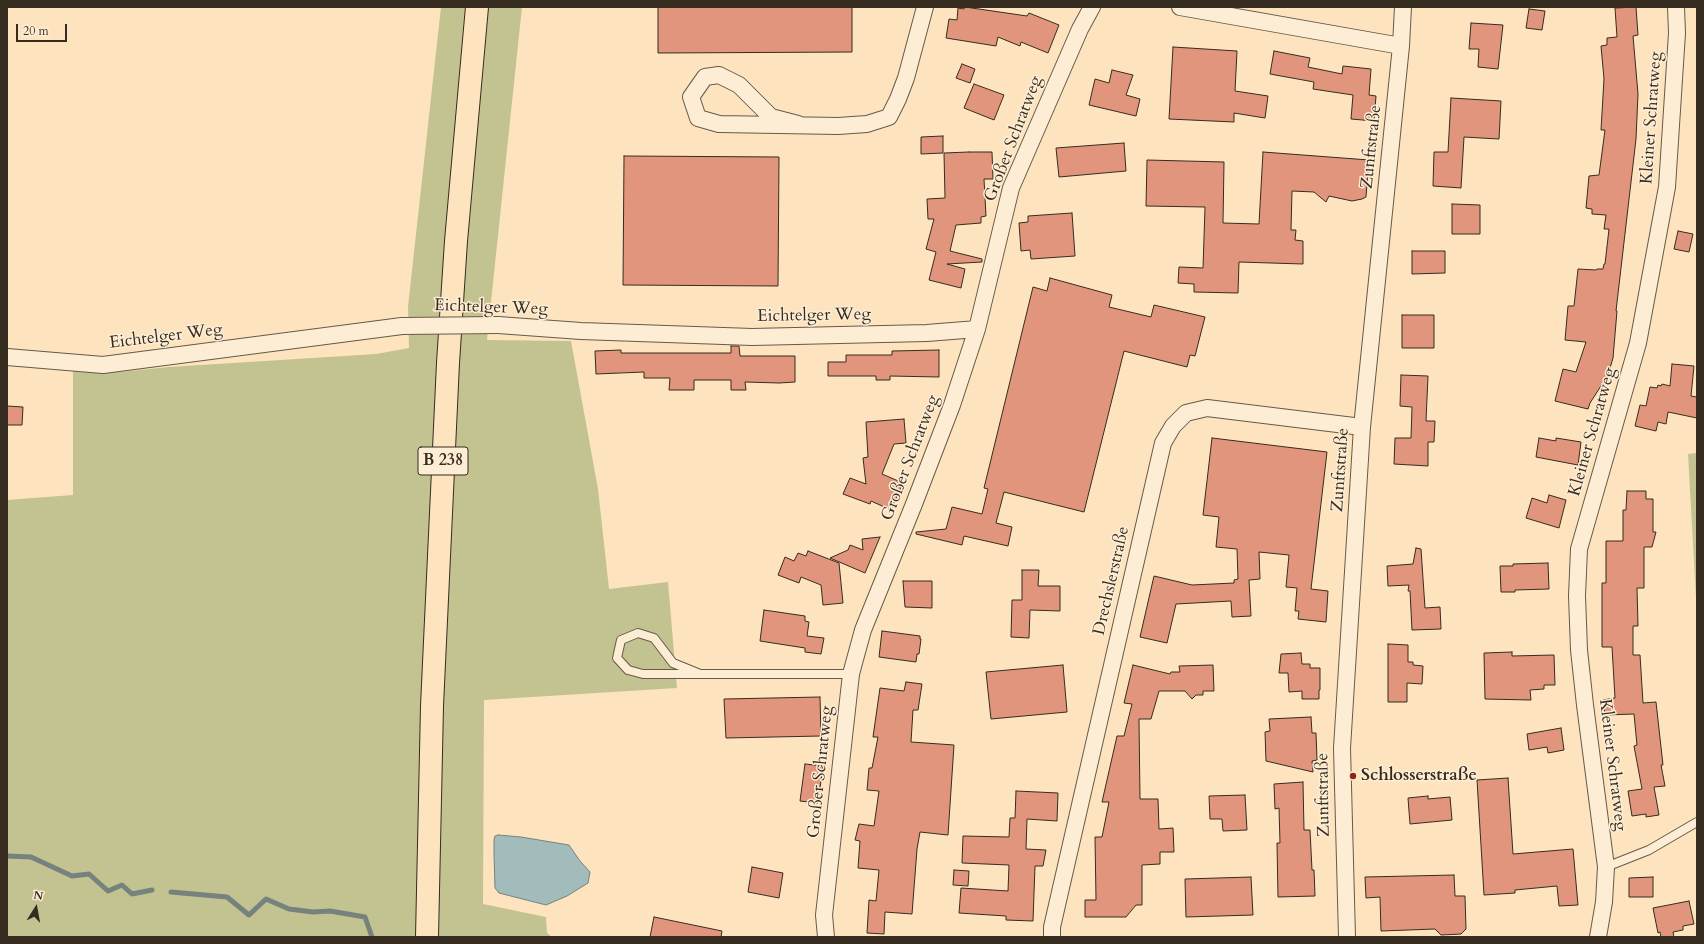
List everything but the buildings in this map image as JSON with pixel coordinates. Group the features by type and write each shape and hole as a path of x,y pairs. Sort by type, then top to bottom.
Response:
{"main road":[{"name":"B 238","path":"427,937 432,706 448,363 456,241 477,7"}],"street":[{"path":"798,124 771,117 739,85 719,75 705,77 691,97 698,118 719,124 798,124 838,126 867,124 889,117 906,78 925,7"},
{"name":"Großer Schratweg","path":"826,937 824,915 851,674 863,630 949,412 977,329 1011,188 1076,36 1092,7"},
{"path":"1180,7 1401,46"},
{"name":"Zunftstraße","path":"1347,937 1342,748 1362,427 1401,46 1403,7"},
{"name":"Kleiner Schratweg","path":"1598,937 1604,902 1606,867 1579,650 1577,596 1579,549 1638,343 1667,187 1676,49 1676,7"},
{"name":"Eichtelger Weg","path":"7,357 103,365 402,326 498,325 581,331 752,337 927,333 977,329"},
{"name":"Drechslerstraße","path":"1052,937 1054,920 1163,443 1173,426 1186,413 1207,408 1362,427"}],"lane":[{"path":"700,674 672,663 654,638 638,633 621,640 617,658 628,670 643,674 700,674 851,674"},
{"path":"1606,867 1649,850 1697,822"}],"green space":[{"path":"441,7 522,7 487,340 571,341 598,489 609,589 668,582 677,688 484,700 483,904 546,917 547,933 552,937 7,937 7,500 73,495 73,369 119,372 169,367 376,354 409,348 408,307"},
{"path":"1697,453 1697,616 1688,454"}],"water":[{"path":"495,836 521,837 569,845 590,872 588,883 567,896 546,905 499,893 495,888 494,854 494,840"}],"waterway":[{"path":"7,856 31,857 72,876 89,874 108,891 122,885 132,894 152,890"},
{"path":"171,892 227,897 249,915 266,899 289,909 313,912 330,911 365,917 372,937"}],"place":[{"name":"Schlosserstraße","path":"1353,776"}]}
